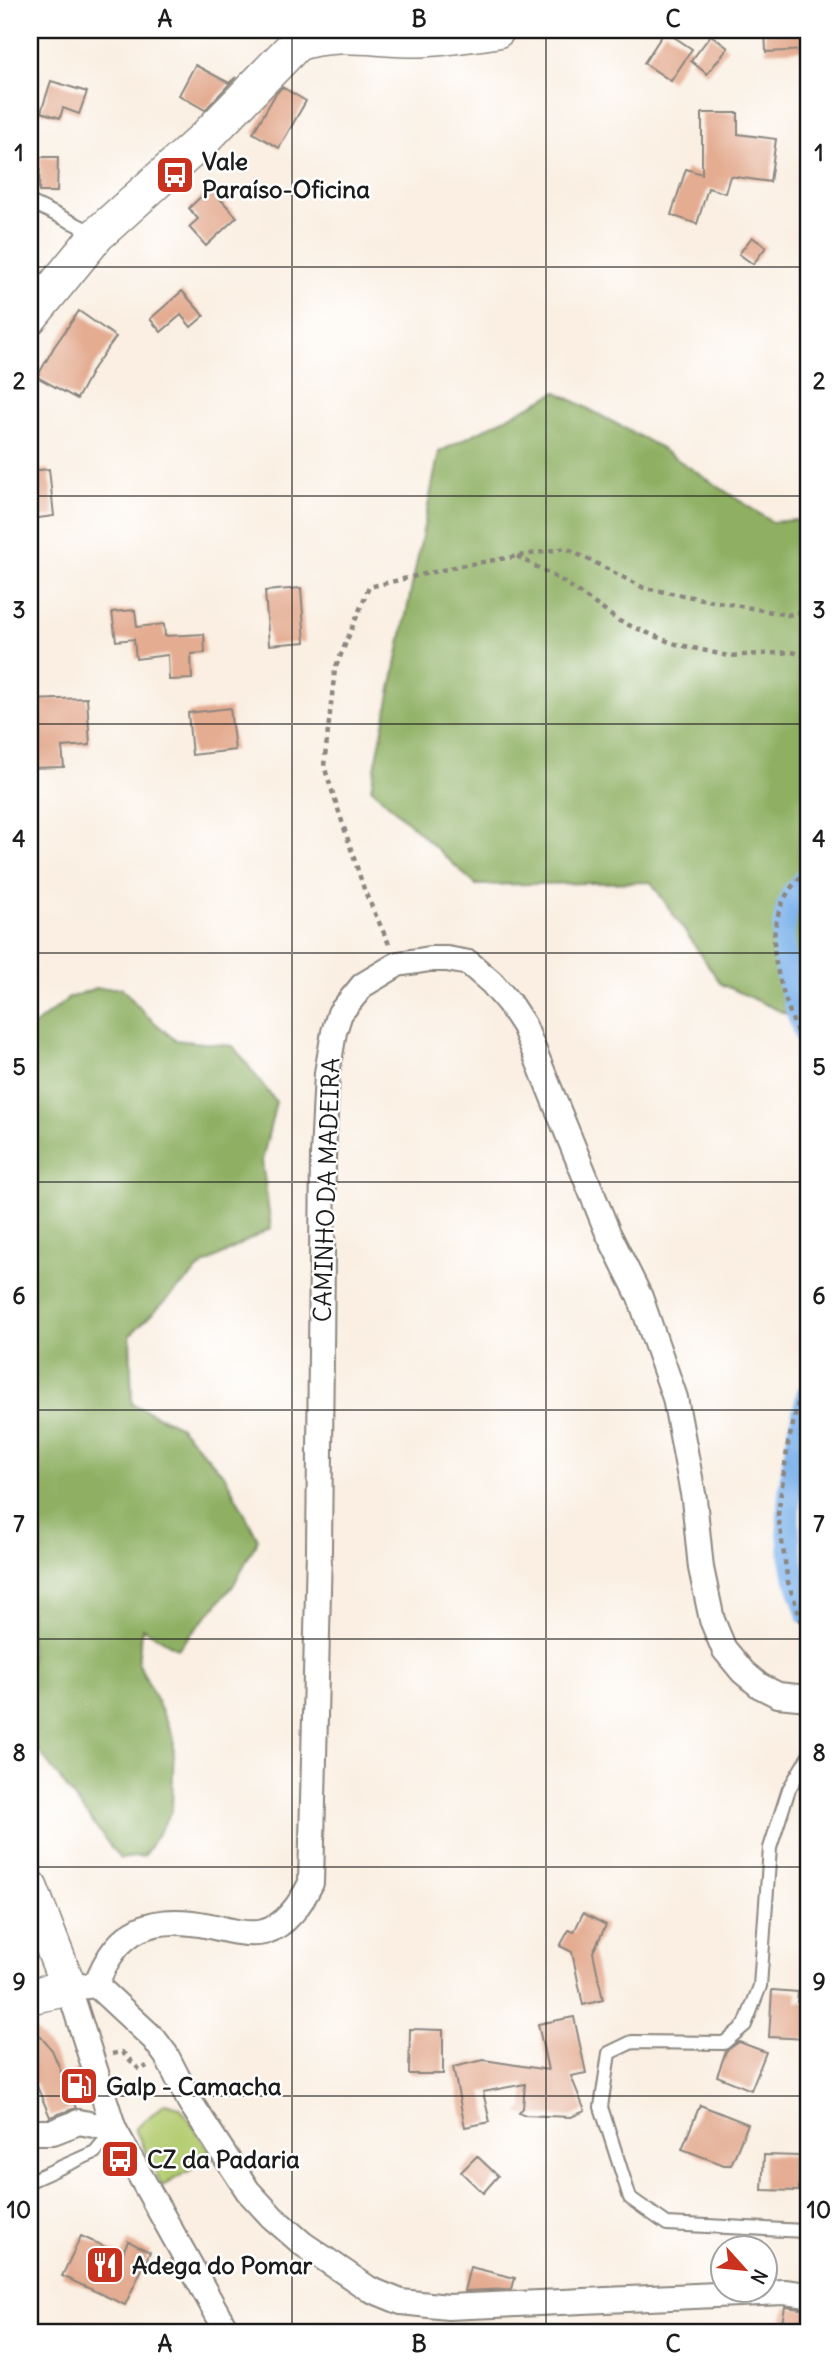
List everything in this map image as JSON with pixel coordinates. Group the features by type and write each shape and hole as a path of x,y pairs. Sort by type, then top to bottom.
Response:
{"main road":[{"path":"30,317 97,235 207,135 297,43 314,37 337,35 420,39 497,30"},
{"path":"30,1888 82,1986 30,1996"}],"street":[{"name":"CAMINHO DA MADEIRA","path":"82,1986 111,1953 148,1924 179,1921 244,1932 263,1932 285,1921 301,1902 311,1883 323,1156 327,1073 340,1013 363,985 398,964 447,959 469,963 492,983 524,1026 608,1233 640,1297 675,1398 694,1499 701,1569 712,1620 724,1650 743,1672 760,1686 778,1695 808,1698"},
{"path":"82,1986 114,2129 228,2333"},
{"path":"82,1986 154,2039 166,2055 190,2102 248,2191 303,2244 369,2289 401,2302 448,2307 784,2292 808,2294"},
{"path":"30,2132 53,2132 79,2122 114,2129"}],"lane":[{"path":"30,202 97,235"},
{"path":"805,2231 667,2224 630,2198 601,2107 609,2053 632,2042 723,2043 744,2025 760,1986 770,1848 789,1789 808,1757"},
{"path":"30,2181 95,2152 114,2129"}],"path":[{"path":"398,964 365,892 324,766 335,669 369,587 459,566 566,548 644,588 788,615 808,609"},
{"path":"517,556 564,582 619,621 672,643 728,656 792,652 808,657"},
{"path":"808,871 800,877 783,900 774,942 779,975 808,1062"},
{"path":"808,1364 788,1444 779,1514 788,1582 808,1633"}],"green space":[{"path":"557,392 654,444 772,522 808,519 808,1024 721,984 651,882 476,885 371,788 439,452"},
{"path":"96,988 122,988 145,1014 175,1040 233,1046 276,1102 262,1161 271,1228 203,1265 130,1335 132,1404 179,1426 225,1476 258,1539 233,1586 178,1649 142,1628 138,1662 174,1737 172,1811 144,1856 120,1859 39,1751 30,1732 30,1029 69,998"},
{"path":"165,2103 180,2107 214,2157 162,2186 135,2129"}],"building":[{"path":"765,30 808,30 808,50 766,52"},
{"path":"665,31 692,49 671,81 644,63"},
{"path":"711,35 728,48 707,74 691,61"},
{"path":"195,65 229,83 236,77 205,110 179,95"},
{"path":"51,81 87,92 79,114 63,108 60,118 41,112"},
{"path":"282,87 306,101 279,148 253,133"},
{"path":"702,113 738,113 738,134 776,139 770,182 730,176 725,193 708,188 697,224 671,215 686,169 702,174"},
{"path":"40,157 58,157 57,192 39,192"},
{"path":"210,188 237,217 206,246 189,227 198,219 189,208"},
{"path":"752,237 766,247 753,264 739,254"},
{"path":"182,291 204,316 191,327 181,315 161,332 150,319"},
{"path":"79,311 116,337 94,367 77,399 37,377"},
{"path":"49,469 54,516 30,519 30,471"},
{"path":"301,588 305,642 269,645 265,591"},
{"path":"135,610 137,627 164,624 165,636 204,634 205,653 191,654 192,679 169,680 168,655 136,659 134,639 116,641 112,612"},
{"path":"87,698 90,745 62,747 64,767 30,768 30,700"},
{"path":"230,708 235,750 192,755 188,713"},
{"path":"583,1913 606,1925 593,1952 603,2000 583,2005 572,1952 560,1946 569,1930 574,1932"},
{"path":"772,1990 798,1992 797,2002 808,2002 808,2039 769,2037"},
{"path":"574,2017 586,2073 571,2076 585,2111 571,2117 523,2115 519,2113 523,2108 525,2084 483,2092 490,2122 465,2127 453,2067 484,2060 548,2070 538,2024"},
{"path":"30,2024 52,2050 63,2076 79,2069 88,2098 74,2104 76,2108 50,2117 36,2084 30,2080"},
{"path":"410,2029 443,2030 443,2074 409,2074"},
{"path":"739,2042 766,2052 751,2090 717,2076 726,2051"},
{"path":"700,2105 748,2124 731,2165 724,2165 682,2149"},
{"path":"764,2155 800,2156 799,2191 762,2190"},
{"path":"477,2156 498,2176 483,2193 461,2172"},
{"name":"Adega do Pomar","path":"81,2236 122,2255 128,2241 150,2252 125,2305 62,2276"},
{"path":"470,2267 515,2278 512,2289 464,2291"},
{"path":"785,2307 808,2310 808,2333 780,2333"}],"waterway":[{"path":"808,876 791,897 783,934 786,971 808,1042"},
{"path":"808,1394 790,1483 788,1527 794,1572 808,1614"}],"place":[{"name":"Vale Paraíso-Oficina","path":"175,175"},
{"name":"Galp - Camacha","path":"79,2086"},
{"name":"CZ da Padaria","path":"120,2159"},
{"name":"Adega do Pomar","path":"105,2265"}]}
